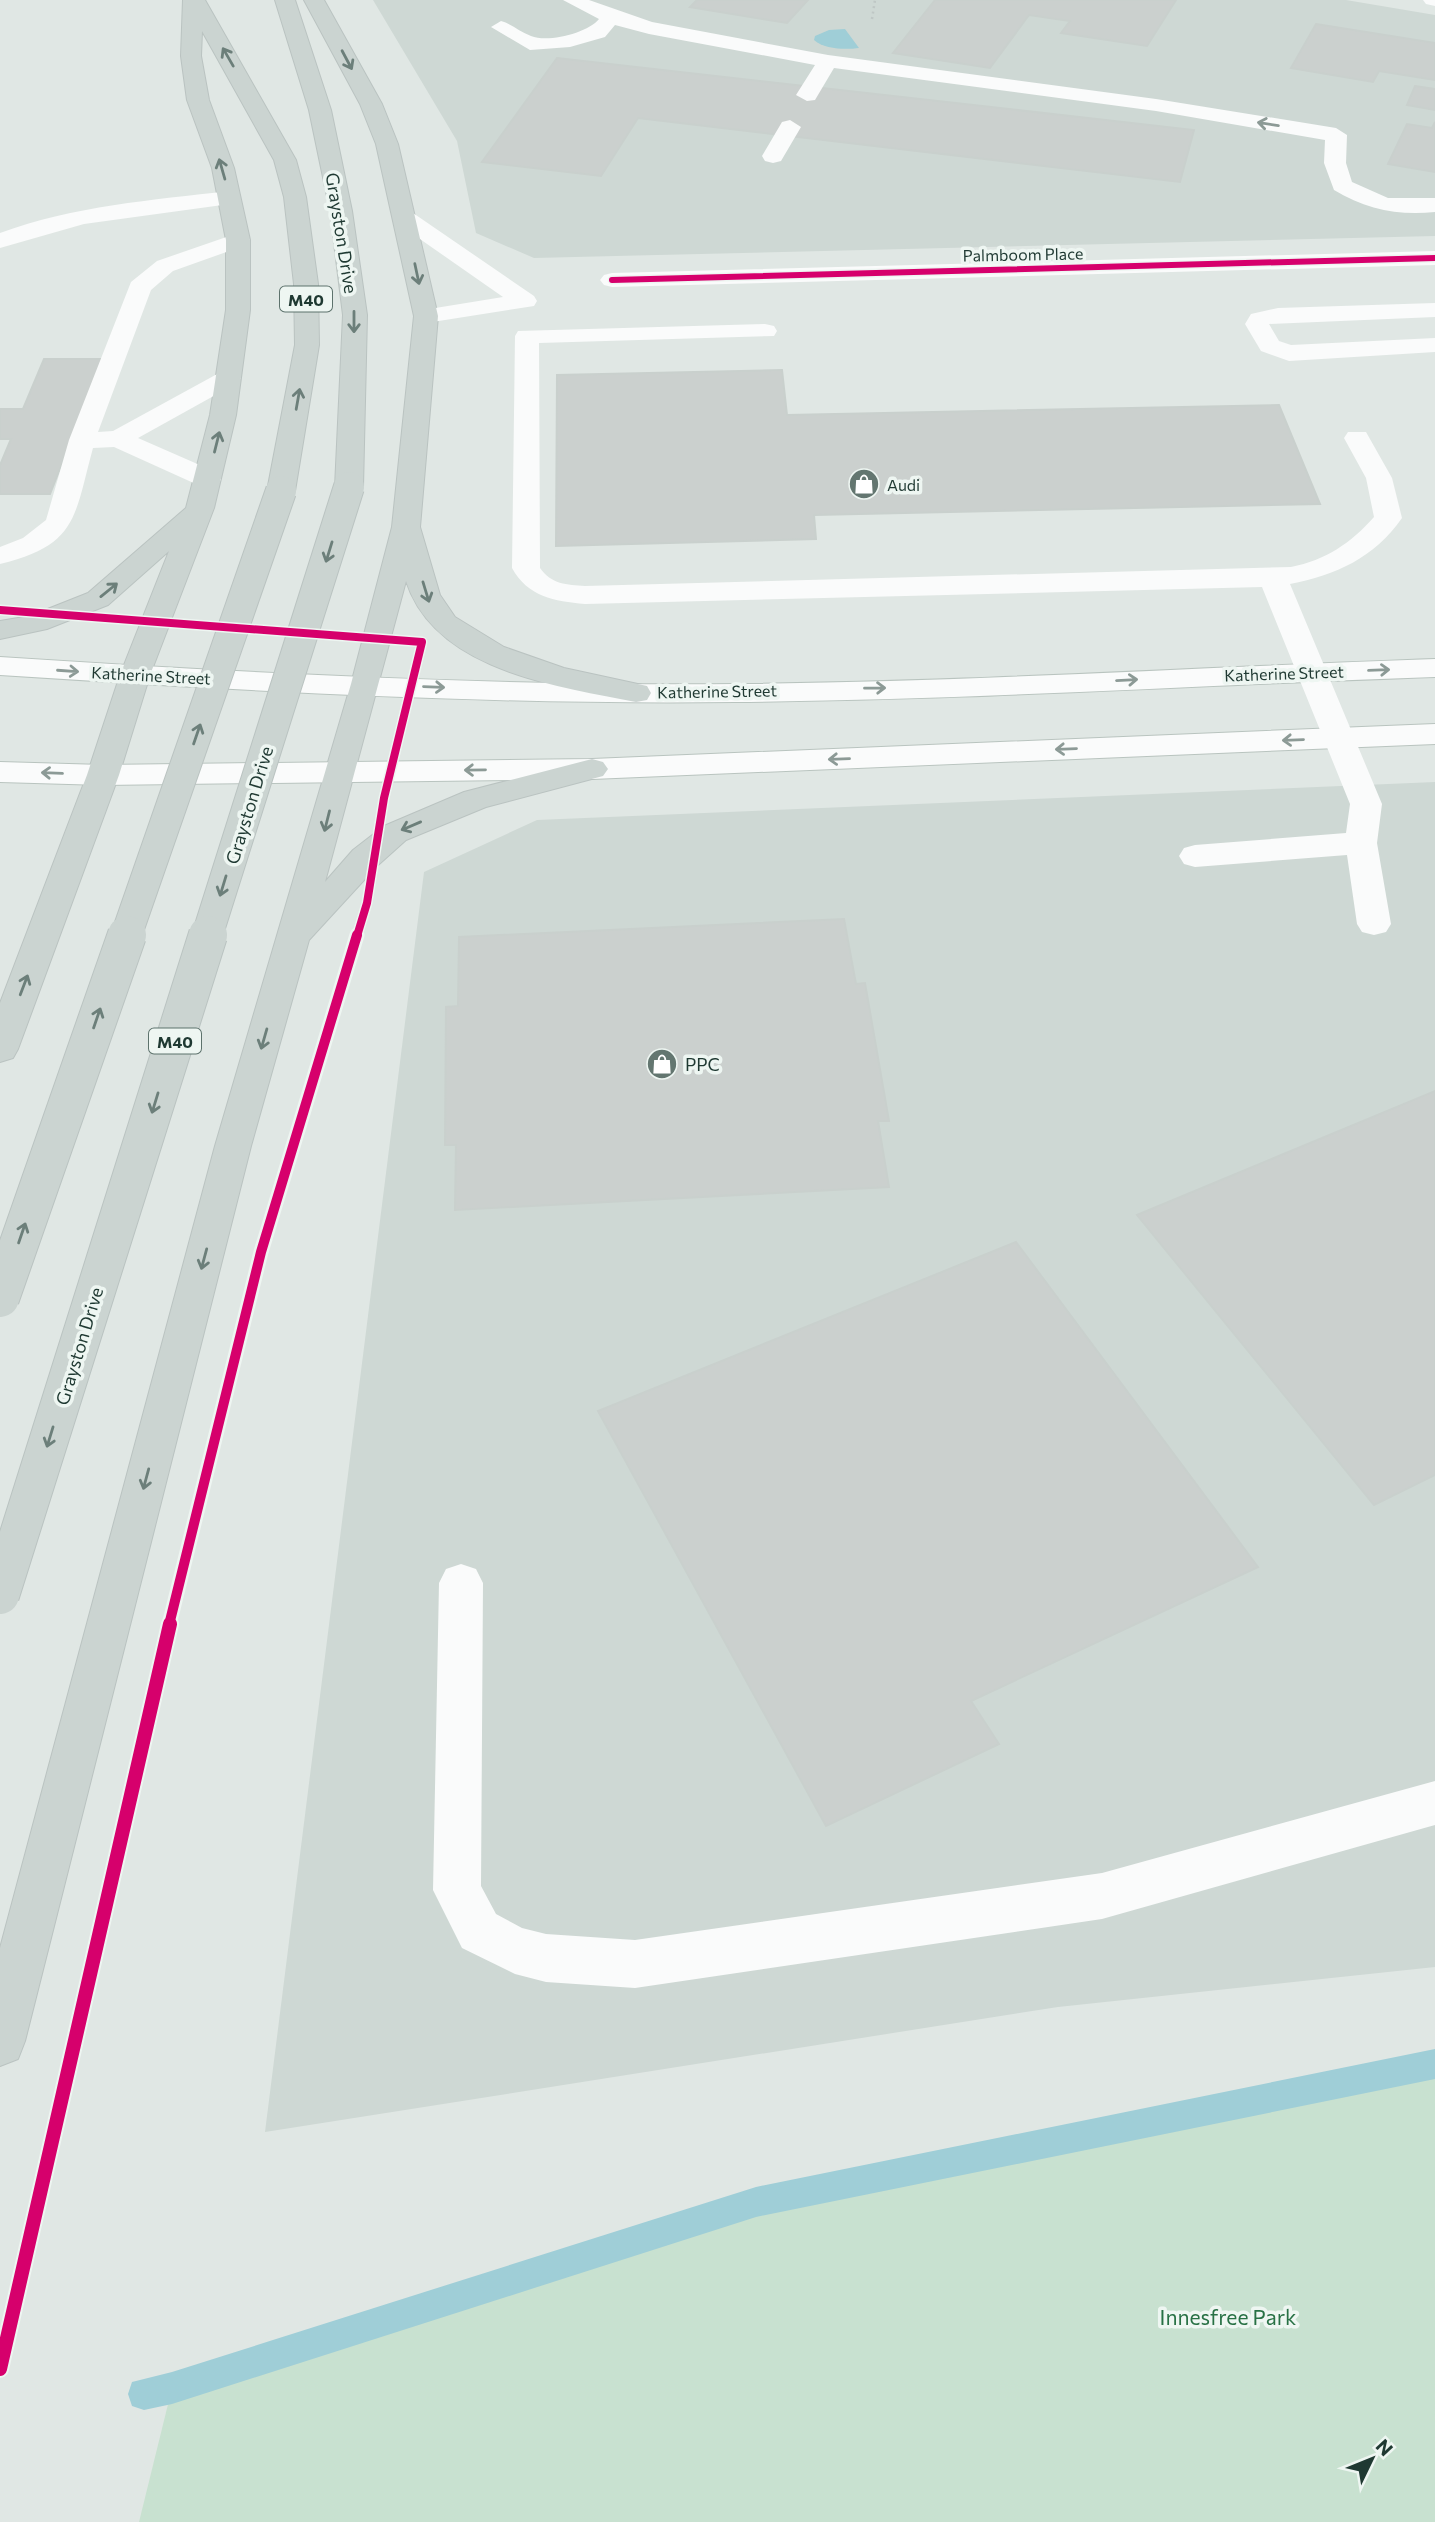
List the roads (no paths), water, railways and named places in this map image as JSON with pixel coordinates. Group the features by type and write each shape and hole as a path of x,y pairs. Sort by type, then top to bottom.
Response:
{"main road":[{"name":"M40","path":"0,1298 282,491 307,345 306,284 295,197 285,160 194,0"},
{"path":"0,1049 103,775 135,675 200,508 229,378 238,310 238,240 223,168 198,100 191,56 194,0"},
{"name":"Grayston Drive","path":"0,1595 349,487 355,316 341,211 320,110 285,0"},
{"path":"0,2041 233,1146 366,684 406,527 426,316 387,144 375,114 314,0"},
{"path":"573,0 611,17 649,27 828,61 1068,93 1336,135 1335,163 1342,185 1375,204 1411,207 1435,205"},
{"path":"501,27 530,44 570,41 598,33 611,17"},
{"path":"807,95 828,61"},
{"path":"773,156 790,127"},
{"path":"0,241 35,228 87,216 229,198"},
{"path":"405,218 525,301"},
{"path":"0,556 36,544 55,528 64,510 82,440 140,287 165,267 238,240"},
{"name":"Palmboom Place","path":"612,280 1435,258"},
{"path":"426,316 525,301"},
{"path":"525,301 526,568 530,578 542,587 560,593 723,593 1273,578 1310,573 1344,560 1371,540 1388,518 1379,478 1357,439"},
{"path":"1435,310 1278,315 1260,319 1256,324 1270,346 1289,353 1435,345"},
{"path":"527,335 765,331"},
{"path":"118,439 229,378"},
{"path":"82,440 118,439 208,479"},
{"path":"0,630 37,623 98,599 138,567 200,508"},
{"path":"406,527 430,604 445,622 498,655 535,671 636,693"},
{"path":"1273,578 1366,804 1361,843 1374,924"},
{"name":"Katherine Street","path":"0,666 135,675 636,693 1008,686 1435,668"},
{"path":"0,772 103,775 592,769 1435,734"},
{"path":"294,938 365,858 395,833 475,799 592,769"},
{"path":"1195,856 1361,843"},
{"path":"461,1583 457,1891 479,1931 515,1950 546,1958 635,1964 1102,1895 1435,1803"}],"water":[{"path":"845,29 859,48 835,48 814,40 815,36 829,30"}],"waterway":[{"path":"144,2394 172,2388 756,2202 1435,2064"}],"place":[{"name":"Audi","path":"864,484"},
{"name":"PPC","path":"662,1064"}],"park label":[{"name":"Innesfree Park","path":"1228,2316"}]}
